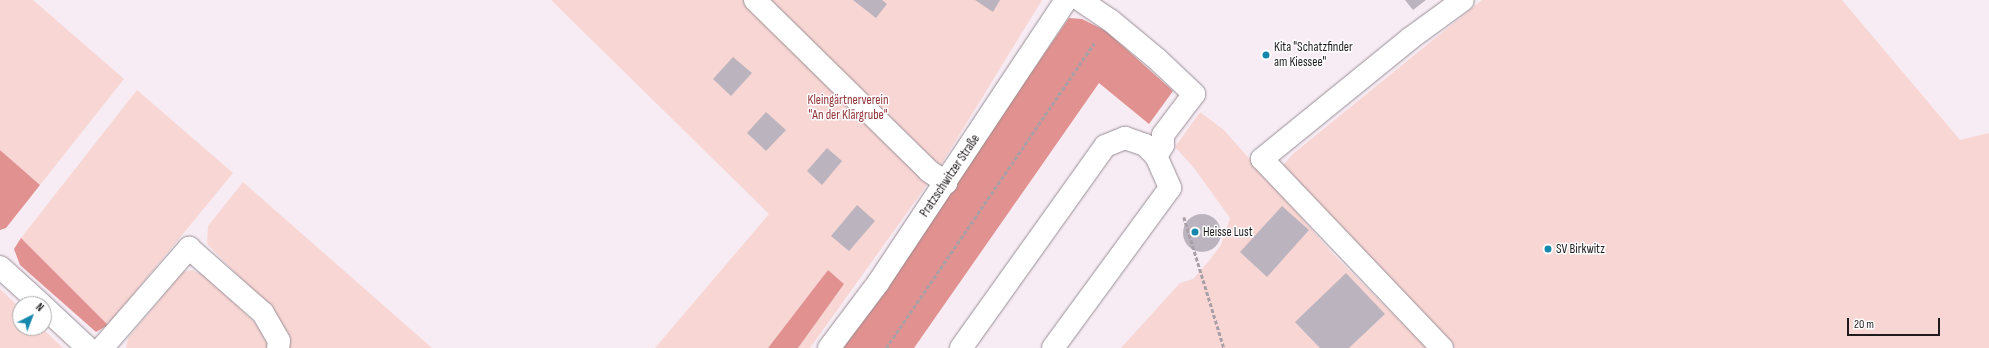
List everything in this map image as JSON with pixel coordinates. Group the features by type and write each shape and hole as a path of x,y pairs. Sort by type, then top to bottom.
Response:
{"street":[{"path":"755,0 929,170 946,183"},
{"name":"Pratzschwitzer Straße","path":"829,348 878,283 946,183 1066,0"},
{"path":"1080,0 1110,20 1157,58 1194,94 1163,135 1163,145 1156,156"},
{"path":"1442,348 1262,159 1411,38 1462,0"},
{"path":"960,348 1105,146 1125,138 1145,145 1156,156 1170,188 1053,348"},
{"path":"102,348 189,248 263,313 280,341 278,348"},
{"path":"0,267 31,296"},
{"path":"52,314 88,348"}],"path":[{"path":"886,348 1110,20"},
{"path":"1170,188 1177,192 1224,348"}],"green space":[{"path":"0,0 33,0 124,79 40,185 0,150"},
{"name":"Kleingärtnerverein \"An der Klärgrube\"","path":"551,0 1042,0 939,168 810,348 798,348 844,284 828,270 768,348 655,348 769,214"},
{"name":"SV Birkwitz","path":"1482,0 1842,0 1960,140 1989,133 1989,348 1455,348 1281,167 1294,153"},
{"path":"137,90 233,173 108,325 21,238"},
{"path":"1200,112 1224,130 1334,255 1427,348 1121,348 1180,283 1193,279 1221,245 1230,218 1194,168 1175,147"},
{"path":"243,182 432,348 288,348 272,310 207,244 208,226"},
{"path":"192,270 207,277 258,326 269,348 126,348 128,338 183,272"},
{"path":"0,289 12,300 12,336 50,336 63,348 0,348"}],"shaded area":[{"path":"1069,18 1082,19 1106,31 1173,91 1149,124 1099,83 914,348 840,348"},
{"path":"0,150 40,185 6,228 0,230"},
{"path":"21,238 108,325 96,332 20,265 14,249"},
{"path":"828,270 844,284 798,348 768,348"}],"building":[{"path":"853,0 882,0 887,4 876,18"},
{"path":"975,0 1000,0 993,12"},
{"path":"1405,0 1426,0 1413,10"},
{"path":"733,57 752,73 731,96 713,79"},
{"path":"766,112 786,130 766,151 747,133"},
{"path":"827,148 842,161 822,185 807,171"},
{"path":"857,205 875,221 849,251 831,236"},
{"path":"1282,206 1309,230 1267,277 1240,252"},
{"path":"1202,214 1212,217 1218,223 1221,233 1218,243 1212,249 1202,252 1192,249 1186,243 1183,233 1186,223 1192,217"},
{"path":"1346,273 1385,314 1349,348 1320,348 1295,322"}],"place":[{"name":"Kita \"Schatzfinder am Kiessee\"","path":"1266,55"},
{"name":"Heisse Lust","path":"1195,232"},
{"name":"SV Birkwitz","path":"1548,249"}]}
